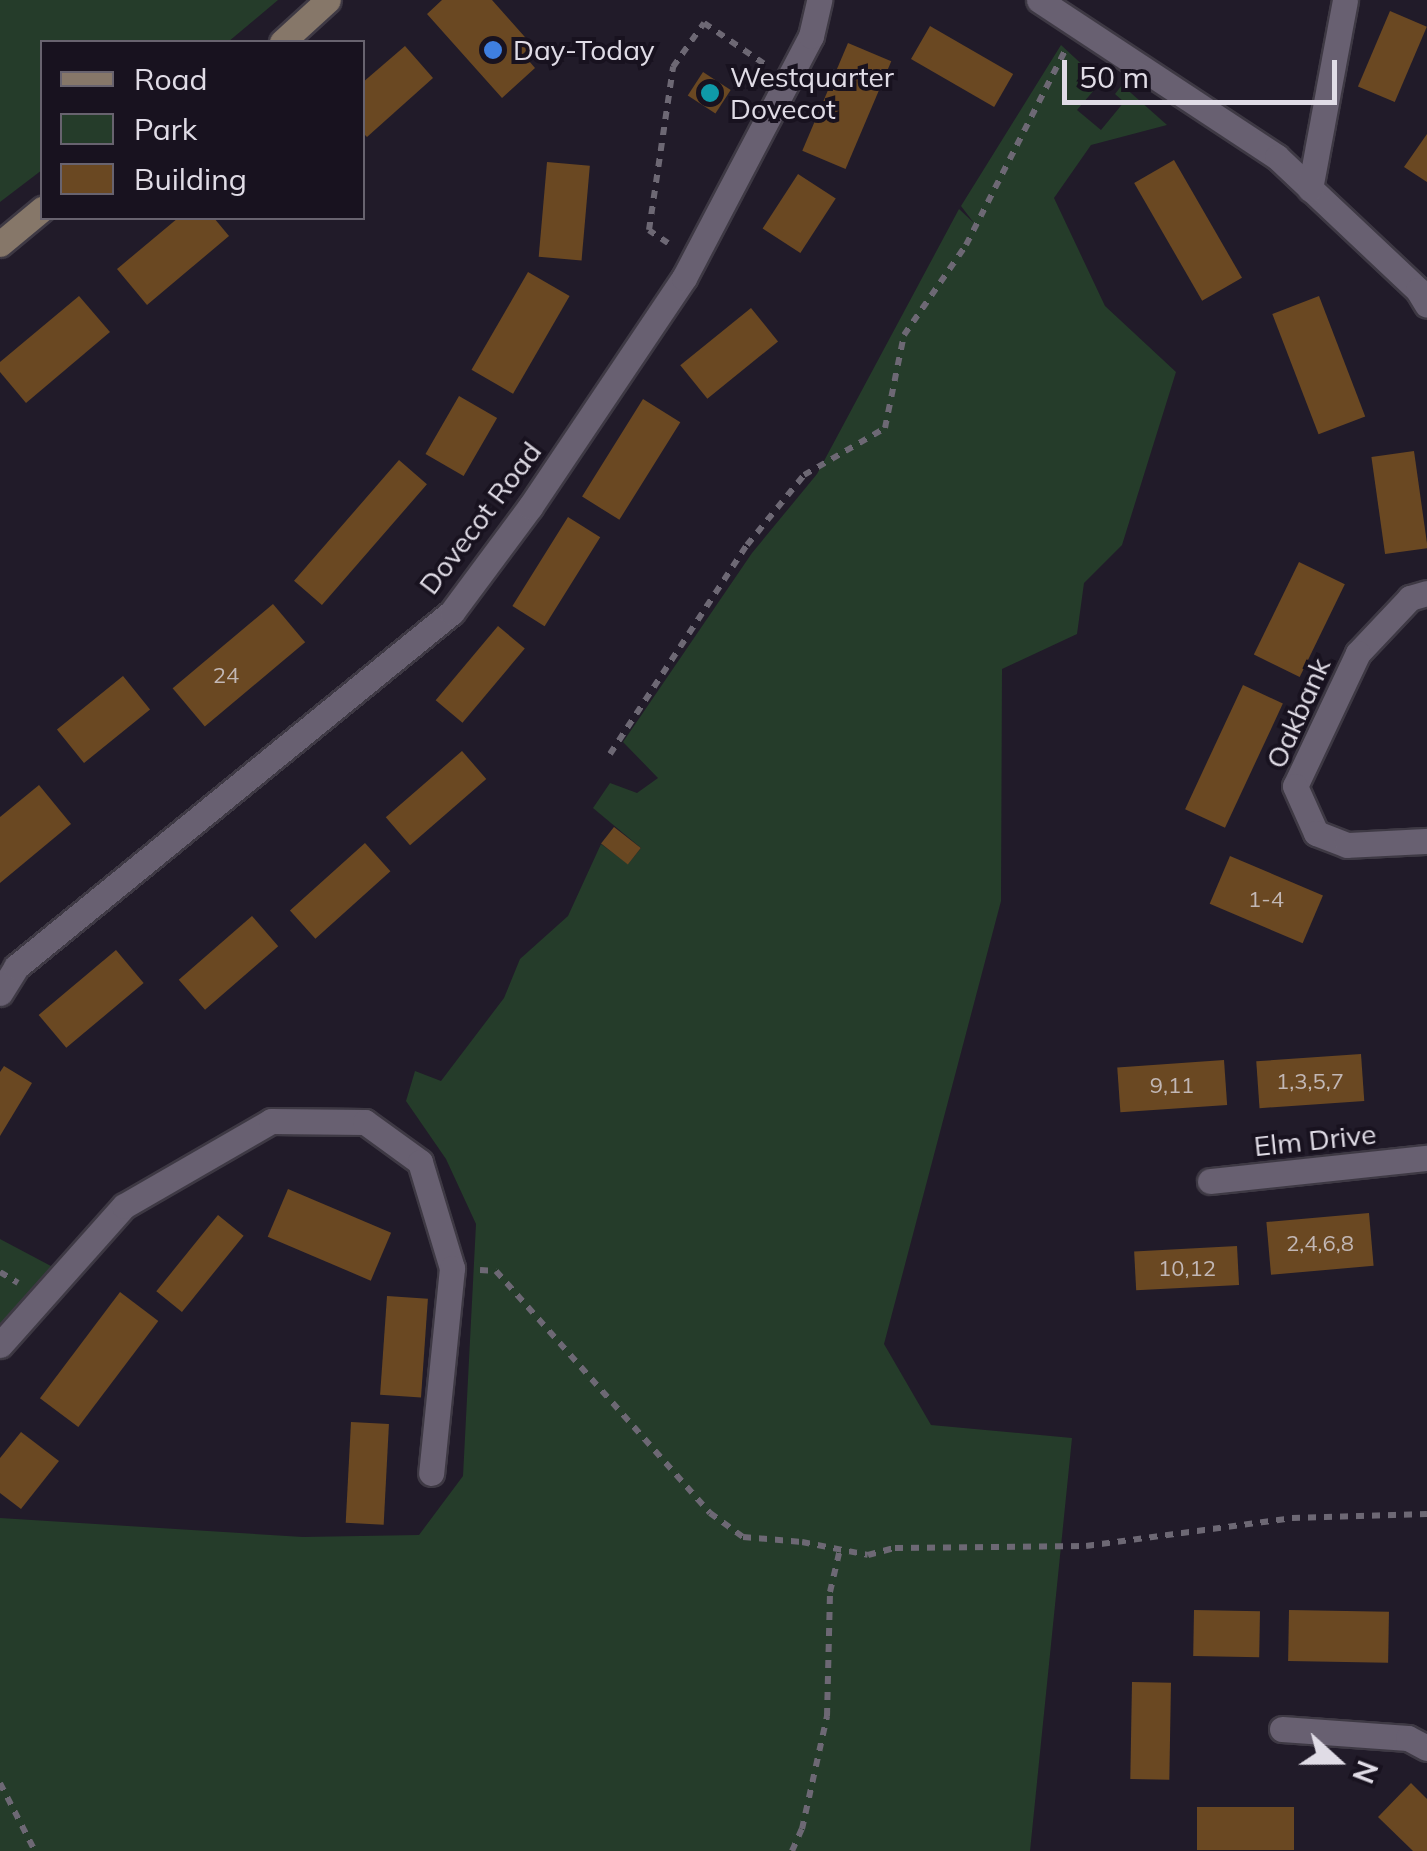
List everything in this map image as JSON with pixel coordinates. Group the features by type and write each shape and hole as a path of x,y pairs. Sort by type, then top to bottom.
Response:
{"main road":[{"path":"284,40 328,0"},
{"path":"0,244 40,211"}],"street":[{"name":"Dovecot Road","path":"0,993 16,967 452,612 530,507 694,259 811,36 819,0"},
{"path":"1039,0 1277,158 1418,290 1427,305"},
{"path":"1310,189 1344,0"},
{"name":"Oakbank","path":"1427,593 1410,598 1358,653 1295,786 1316,834 1347,845 1427,842"},
{"path":"0,1345 124,1206 271,1120 365,1122 420,1162 452,1268 430,1473"},
{"name":"Elm Drive","path":"1210,1181 1427,1158"},
{"path":"1282,1729 1408,1738 1427,1748"}],"path":[{"path":"694,259 648,230 673,67 704,22 788,79"},
{"path":"610,754 748,545 804,476 885,428 904,334 966,244 1079,26"},
{"path":"452,1268 496,1271 710,1513 743,1537 868,1555 895,1548 1086,1546 1292,1518 1427,1514"},
{"path":"792,1851 802,1828 828,1716 830,1592 840,1549"},
{"path":"0,1783 36,1851"}],"green space":[{"path":"0,0 278,0 230,40 40,40 40,172 0,202"},
{"path":"1061,45 1101,82 1077,110 1101,130 1124,102 1115,94 1122,85 1167,125 1091,145 1054,198 1105,306 1176,372 1122,545 1084,583 1077,634 1002,669 1001,901 884,1344 931,1425 1072,1438 1030,1851 0,1851 0,1518 303,1537 419,1535 463,1476 476,1224 446,1159 406,1101 415,1071 441,1081 504,998 520,959 568,916 601,844 628,864 641,848 593,808 610,783 637,793 658,778 623,742 752,553 817,474 959,209 974,223 961,206"},
{"path":"0,1239 66,1274 0,1345"}],"building":[{"name":"Day-Today","path":"442,0 492,0 532,45 523,54 535,68 502,98 427,14"},
{"path":"1390,11 1427,27 1395,102 1358,86"},
{"path":"930,26 1013,74 994,107 911,59"},
{"path":"848,43 891,61 846,169 802,151"},
{"path":"405,46 433,78 367,137 365,80"},
{"name":"Westquarter Dovecot","path":"703,72 731,90 715,113 688,95"},
{"path":"1427,134 1427,182 1404,167"},
{"path":"1174,160 1242,278 1202,301 1134,183"},
{"path":"547,162 590,166 582,260 539,257"},
{"path":"798,174 836,199 800,253 763,229"},
{"path":"176,220 216,220 229,236 147,305 117,269"},
{"path":"528,272 570,296 513,394 472,370"},
{"path":"79,296 110,332 26,403 0,372 0,362"},
{"path":"1319,296 1365,416 1319,434 1272,314"},
{"path":"751,308 778,341 707,399 680,365"},
{"path":"459,396 497,418 464,476 426,454"},
{"path":"643,399 680,422 619,520 582,497"},
{"path":"1414,451 1427,548 1385,554 1371,457"},
{"path":"399,460 427,484 322,605 294,581"},
{"path":"568,517 600,537 545,626 512,606"},
{"path":"1299,562 1345,584 1300,677 1254,655"},
{"path":"273,604 305,642 205,727 173,688"},
{"path":"498,626 525,648 462,723 436,700"},
{"path":"123,676 150,709 84,763 57,729"},
{"path":"1243,685 1283,704 1225,828 1185,809"},
{"path":"462,751 486,779 410,845 386,817"},
{"path":"39,785 71,824 0,883 0,817"},
{"path":"614,827 641,848 628,864 601,844"},
{"path":"365,843 390,871 315,939 290,911"},
{"path":"1230,856 1323,895 1303,943 1210,904"},
{"path":"252,916 278,946 205,1010 179,980"},
{"path":"116,950 144,983 66,1048 39,1015"},
{"path":"1361,1054 1364,1101 1260,1108 1256,1061"},
{"path":"1224,1060 1227,1105 1120,1112 1117,1067"},
{"path":"4,1066 32,1083 0,1136 0,1072"},
{"path":"288,1189 391,1233 371,1281 268,1237"},
{"path":"1369,1213 1374,1266 1271,1275 1266,1222"},
{"path":"218,1215 244,1236 182,1312 156,1291"},
{"path":"1237,1246 1239,1285 1136,1290 1134,1251"},
{"path":"120,1292 158,1321 78,1427 40,1398"},
{"path":"387,1296 428,1299 421,1398 380,1395"},
{"path":"351,1422 389,1424 384,1525 346,1523"},
{"path":"21,1432 59,1461 21,1509 0,1493 0,1458"},
{"path":"1194,1610 1260,1611 1259,1657 1193,1656"},
{"path":"1289,1610 1389,1612 1388,1663 1288,1661"},
{"path":"1132,1682 1171,1683 1169,1780 1130,1779"},
{"path":"1411,1783 1427,1799 1427,1851 1413,1851 1378,1817"},
{"path":"1197,1807 1294,1807 1294,1850 1197,1850"}],"place":[{"name":"Day-Today","path":"493,50"},
{"name":"Westquarter Dovecot","path":"710,93"}]}
